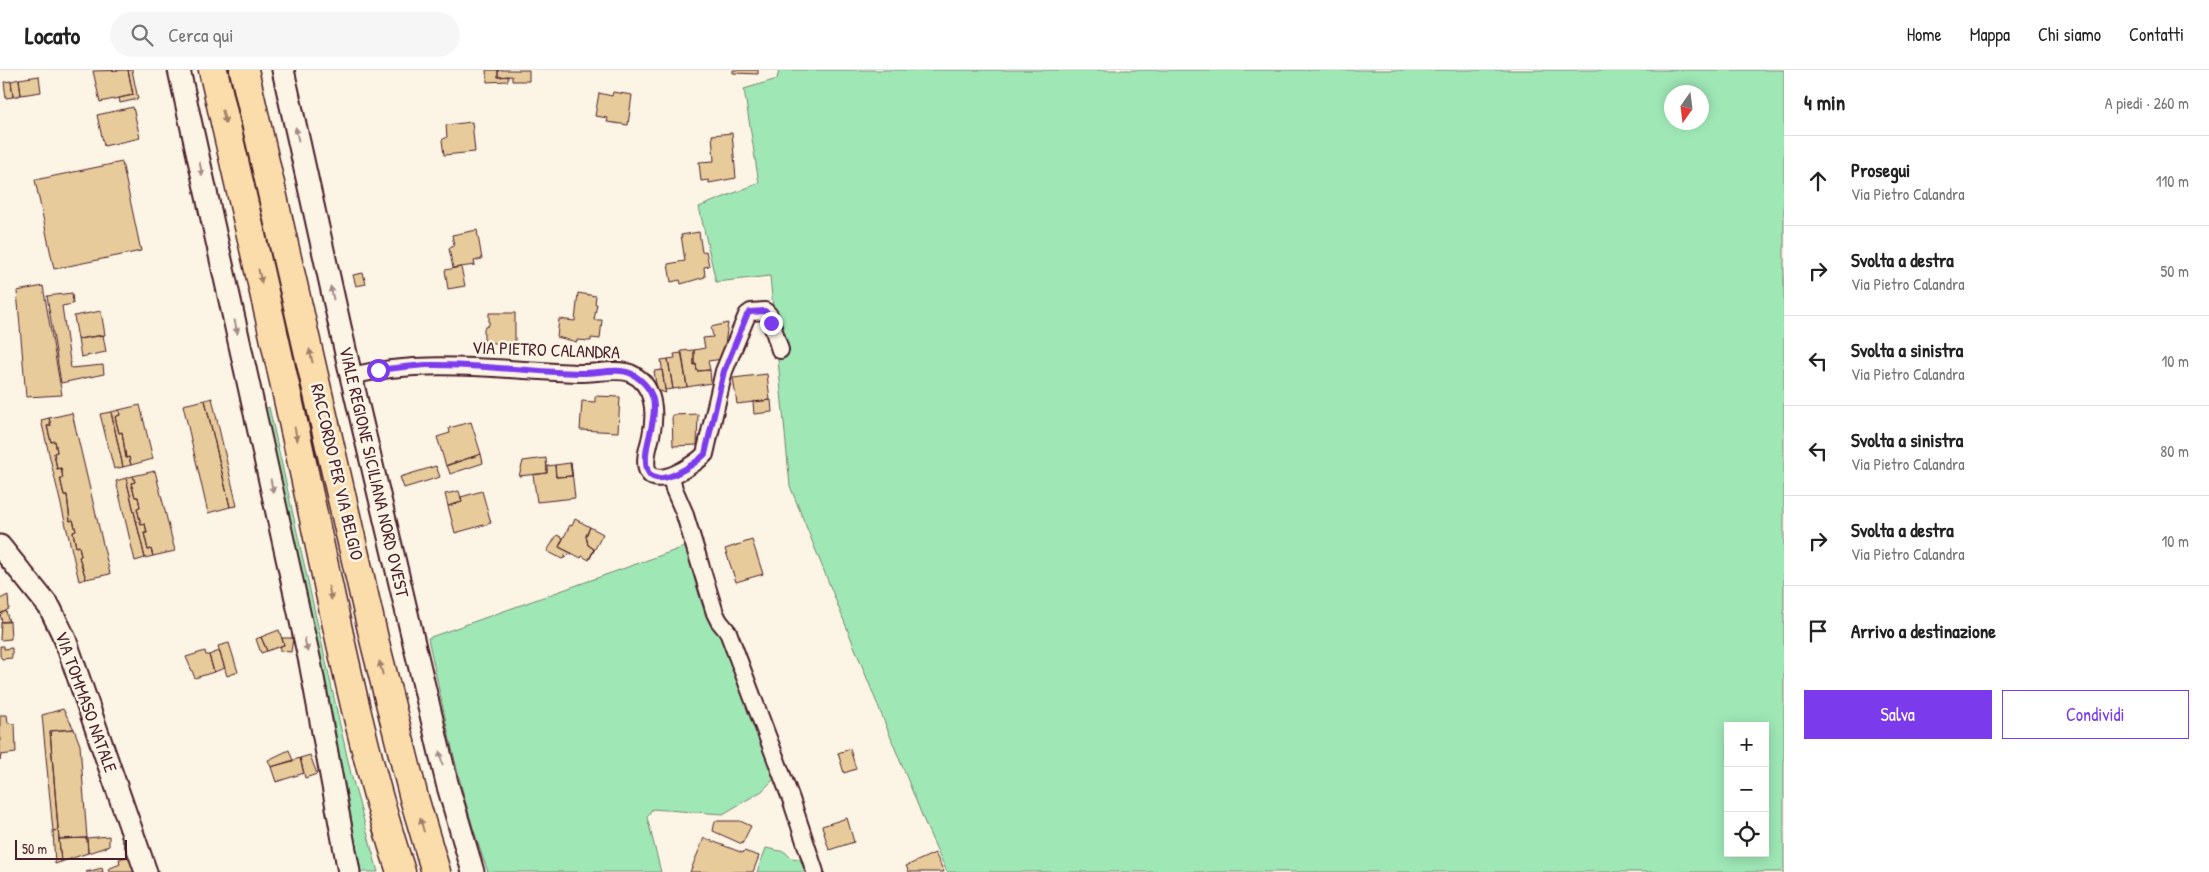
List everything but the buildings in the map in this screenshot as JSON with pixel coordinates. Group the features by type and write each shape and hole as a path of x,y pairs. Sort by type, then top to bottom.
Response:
{"highway":[{"name":"RACCORDO PER VIA BELGIO","path":"213,70 340,636 383,811 401,872"},
{"name":"RACCORDO PER VIA BELGIO","path":"244,70 301,312 375,643 414,798 436,872"},
{"path":"256,70 273,147 301,312"}],"street":[{"path":"179,70 310,662 349,872"},
{"name":"VIALE REGIONE SICILIANA NORD OVEST","path":"283,70 351,376 447,783 473,872"},
{"path":"780,350 769,315 765,311 750,312 747,315 724,371 705,454 695,463 671,476 715,613 730,637 791,799 816,872"},
{"name":"VIA PIETRO CALANDRA","path":"351,376 378,370 426,365 580,374 619,371 630,373 644,384 652,399 654,415 647,449 647,470 651,475 671,476"},
{"name":"VIA TOMMASO NATALE","path":"0,546 50,608 65,639 146,872"}],"green space":[{"path":"779,70 1784,70 1784,872 947,872 927,828 790,486 770,276 716,282 699,207 759,183 744,89 777,79"},
{"path":"269,407 351,774 378,872 361,872 328,691 264,409"},
{"path":"687,546 704,608 724,641 774,779 762,791 723,814 652,809 647,817 661,872 488,872 461,786 428,638"},
{"path":"766,848 785,852 791,858 800,859 805,872 757,872"}],"route":[{"path":"378,370 426,365 580,374 619,371 630,373 644,384 652,399 654,415 647,449 647,470 651,475 671,476 682,472 705,454 724,371 747,315 750,312 765,311 769,315 771,323"}]}
